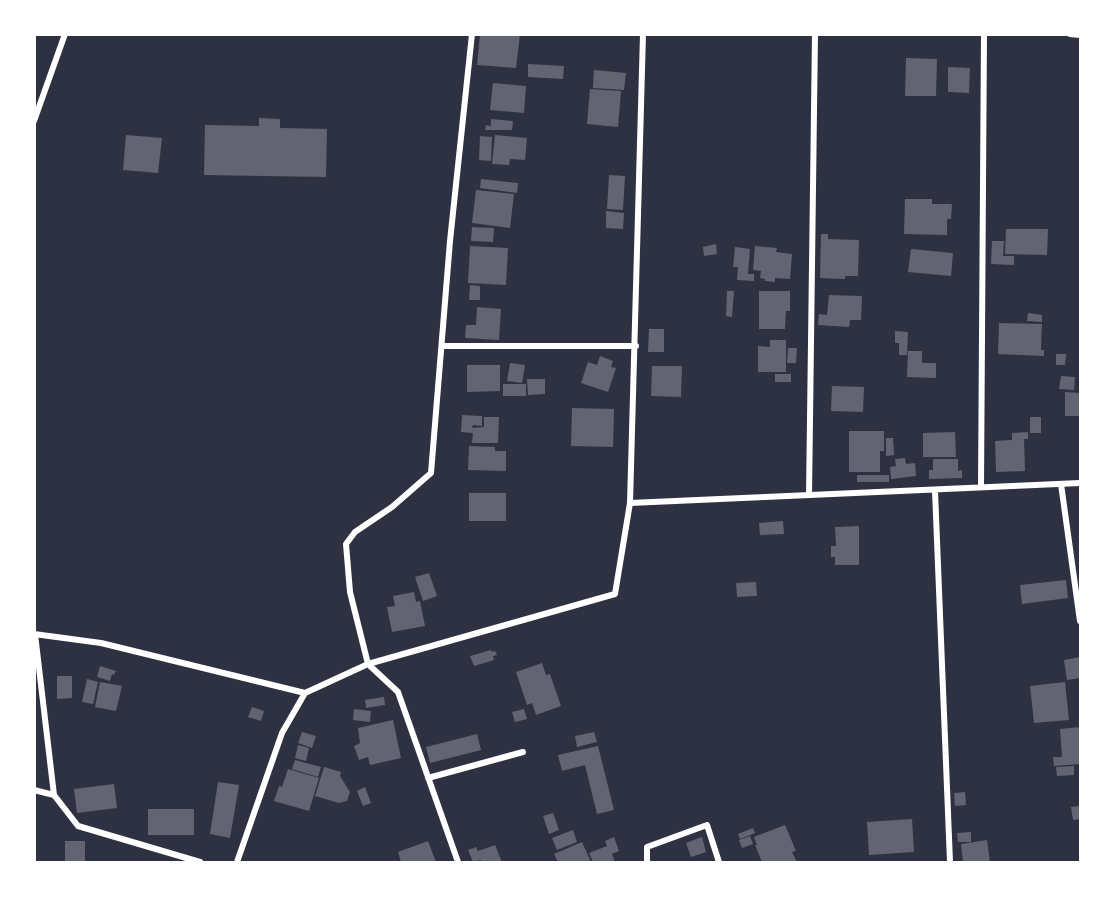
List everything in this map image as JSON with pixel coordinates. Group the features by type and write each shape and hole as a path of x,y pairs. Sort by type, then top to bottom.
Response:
{"street":[{"path":"34,121 65,34"},
{"path":"458,862 398,692 368,664 350,592 346,544 356,532 392,507 431,473 450,241 472,34"},
{"path":"237,862 282,733 305,693 368,664 615,594 630,503 643,34"},
{"path":"809,495 815,34"},
{"path":"981,488 984,34"},
{"path":"1070,34 1080,35"},
{"path":"443,346 636,346"},
{"path":"630,503 1080,483"},
{"path":"1061,484 1080,621"},
{"path":"935,490 950,862"},
{"path":"200,862 78,826 54,795 35,634 101,643 305,693"},
{"path":"428,778 523,752"},
{"path":"34,790 54,795"},
{"path":"647,862 647,847 707,825 719,862"}],"building":[{"path":"480,34 520,34 516,68 477,65"},
{"path":"906,58 937,59 936,96 905,96"},
{"path":"528,64 564,66 563,79 528,77"},
{"path":"948,67 970,68 969,93 948,92"},
{"path":"594,70 626,73 624,90 593,88"},
{"path":"493,83 526,86 524,113 490,110"},
{"path":"590,89 621,91 618,127 587,124"},
{"path":"259,118 280,119 280,128 327,129 326,177 204,175 205,125 259,126"},
{"path":"491,119 513,121 512,130 485,130 486,125 491,126"},
{"path":"126,135 162,138 158,173 123,170"},
{"path":"495,135 527,138 525,160 510,159 509,165 492,164"},
{"path":"480,136 492,137 491,161 479,160"},
{"path":"609,175 625,176 623,210 607,209"},
{"path":"481,179 518,183 517,193 480,188"},
{"path":"476,190 514,194 510,228 472,223"},
{"path":"905,199 932,199 932,204 952,204 951,219 947,219 947,235 904,234"},
{"path":"606,211 624,213 623,229 606,228"},
{"path":"472,227 494,228 493,242 471,241"},
{"path":"1006,229 1048,229 1047,255 1005,254"},
{"path":"821,234 828,234 828,239 859,240 858,276 845,276 845,279 820,278"},
{"path":"992,241 1004,241 1003,256 1014,256 1014,265 991,264"},
{"path":"716,244 717,254 704,256 703,247"},
{"path":"470,246 508,248 506,285 468,283"},
{"path":"755,246 777,248 776,252 792,254 790,279 775,278 775,282 760,278 761,271 753,270"},
{"path":"735,247 750,249 748,274 754,274 754,281 737,280 738,267 733,267"},
{"path":"911,249 953,253 951,276 908,272"},
{"path":"470,285 480,286 480,300 469,300"},
{"path":"727,291 734,291 732,317 726,316"},
{"path":"759,291 790,291 790,311 786,311 785,329 759,329"},
{"path":"829,295 862,296 861,320 850,320 849,327 818,325 819,314 827,315"},
{"path":"477,307 501,309 499,340 465,338 466,325 476,325"},
{"path":"1028,313 1042,315 1042,322 1027,321"},
{"path":"999,323 1042,324 1041,350 1044,350 1044,356 998,354"},
{"path":"649,329 664,329 664,352 648,352"},
{"path":"895,331 908,332 907,355 899,355 899,343 895,343"},
{"path":"770,340 786,340 786,372 758,372 758,346 770,347"},
{"path":"788,348 797,348 796,363 787,363"},
{"path":"908,351 922,351 922,363 936,363 936,378 907,377"},
{"path":"1056,354 1066,354 1065,365 1056,365"},
{"path":"600,356 613,361 611,367 616,368 608,392 581,383 588,362 597,365"},
{"path":"510,363 525,365 522,383 507,381"},
{"path":"467,365 500,365 500,391 467,392"},
{"path":"652,366 682,366 681,397 651,396"},
{"path":"775,374 791,374 791,382 775,382"},
{"path":"1061,376 1075,377 1074,390 1059,389"},
{"path":"527,379 545,379 545,394 528,395"},
{"path":"503,384 526,384 526,396 503,396"},
{"path":"832,386 864,387 863,412 831,411"},
{"path":"1065,392 1080,393 1080,416 1065,416"},
{"path":"572,408 614,409 613,447 571,446"},
{"path":"462,415 482,416 482,426 473,425 472,428 484,427 484,417 499,417 498,443 472,443 473,433 461,432"},
{"path":"1030,417 1041,417 1041,433 1030,433"},
{"path":"849,431 884,431 884,451 880,451 880,472 849,472"},
{"path":"955,432 956,457 923,457 923,433"},
{"path":"1028,432 1028,439 1024,439 1025,471 996,472 995,441 1012,440 1012,433"},
{"path":"886,438 893,438 894,455 886,456"},
{"path":"469,446 495,447 495,451 506,451 506,471 468,470"},
{"path":"905,458 906,464 915,463 916,476 891,479 890,467 896,466 895,459"},
{"path":"933,459 958,459 958,471 962,470 962,478 929,479 929,470 933,470"},
{"path":"857,475 889,475 889,482 857,482"},
{"path":"469,493 506,493 506,521 469,521"},
{"path":"783,521 784,534 760,535 759,523"},
{"path":"859,526 859,565 835,565 835,557 831,557 831,546 836,546 835,527"},
{"path":"429,573 437,596 423,601 415,577"},
{"path":"1066,580 1068,598 1022,604 1020,585"},
{"path":"756,582 757,596 737,597 736,583"},
{"path":"414,592 416,602 420,601 425,626 392,632 387,607 395,606 393,596"},
{"path":"491,650 497,655 493,656 494,660 474,666 470,656"},
{"path":"1080,657 1080,678 1067,680 1064,660"},
{"path":"542,663 546,675 550,674 561,706 536,715 532,703 527,705 516,672"},
{"path":"100,666 116,671 114,675 112,674 110,681 97,677"},
{"path":"57,676 72,676 72,698 57,699"},
{"path":"87,679 98,682 93,704 82,702"},
{"path":"100,682 122,686 116,711 95,707"},
{"path":"1065,682 1069,720 1034,723 1030,686"},
{"path":"384,697 385,705 366,708 365,700"},
{"path":"252,707 264,711 261,721 248,717"},
{"path":"354,709 371,711 370,722 353,720"},
{"path":"524,709 527,719 515,722 512,712"},
{"path":"393,720 401,758 370,765 368,757 359,760 354,746 360,743 358,728"},
{"path":"1080,727 1080,764 1054,766 1053,757 1062,757 1060,729"},
{"path":"302,732 316,736 312,748 298,743"},
{"path":"594,732 597,742 577,747 575,736"},
{"path":"477,734 481,750 430,763 426,747"},
{"path":"298,745 309,748 306,761 295,758"},
{"path":"598,746 614,810 597,814 585,765 562,771 558,755"},
{"path":"295,760 321,767 318,777 292,769"},
{"path":"1074,766 1074,775 1057,776 1056,767"},
{"path":"324,767 341,772 340,776 350,792 347,801 339,803 315,796"},
{"path":"288,769 319,778 309,811 274,801"},
{"path":"218,782 239,785 230,838 210,834"},
{"path":"114,784 117,808 77,813 74,789"},
{"path":"365,787 371,803 363,806 357,791"},
{"path":"965,792 966,805 955,806 954,793"},
{"path":"1080,806 1080,819 1073,820 1071,807"},
{"path":"148,809 194,809 194,835 148,835"},
{"path":"553,813 559,830 549,834 543,816"},
{"path":"912,819 914,852 869,855 867,822"},
{"path":"785,825 796,851 792,852 797,862 762,862 754,837"},
{"path":"753,828 755,833 740,839 738,834"},
{"path":"573,830 577,842 557,850 552,838"},
{"path":"971,832 971,842 958,842 957,833"},
{"path":"750,836 753,844 742,848 739,840"},
{"path":"614,837 619,851 612,854 615,862 593,862 589,853 607,846 605,841"},
{"path":"702,837 706,852 691,857 686,843"},
{"path":"987,840 990,862 963,862 961,844"},
{"path":"65,841 85,841 85,862 65,862"},
{"path":"428,841 436,862 401,862 398,852"},
{"path":"582,842 591,862 558,862 554,854"},
{"path":"495,845 502,862 482,862 481,860 473,862 468,850 476,847 478,851"}]}
